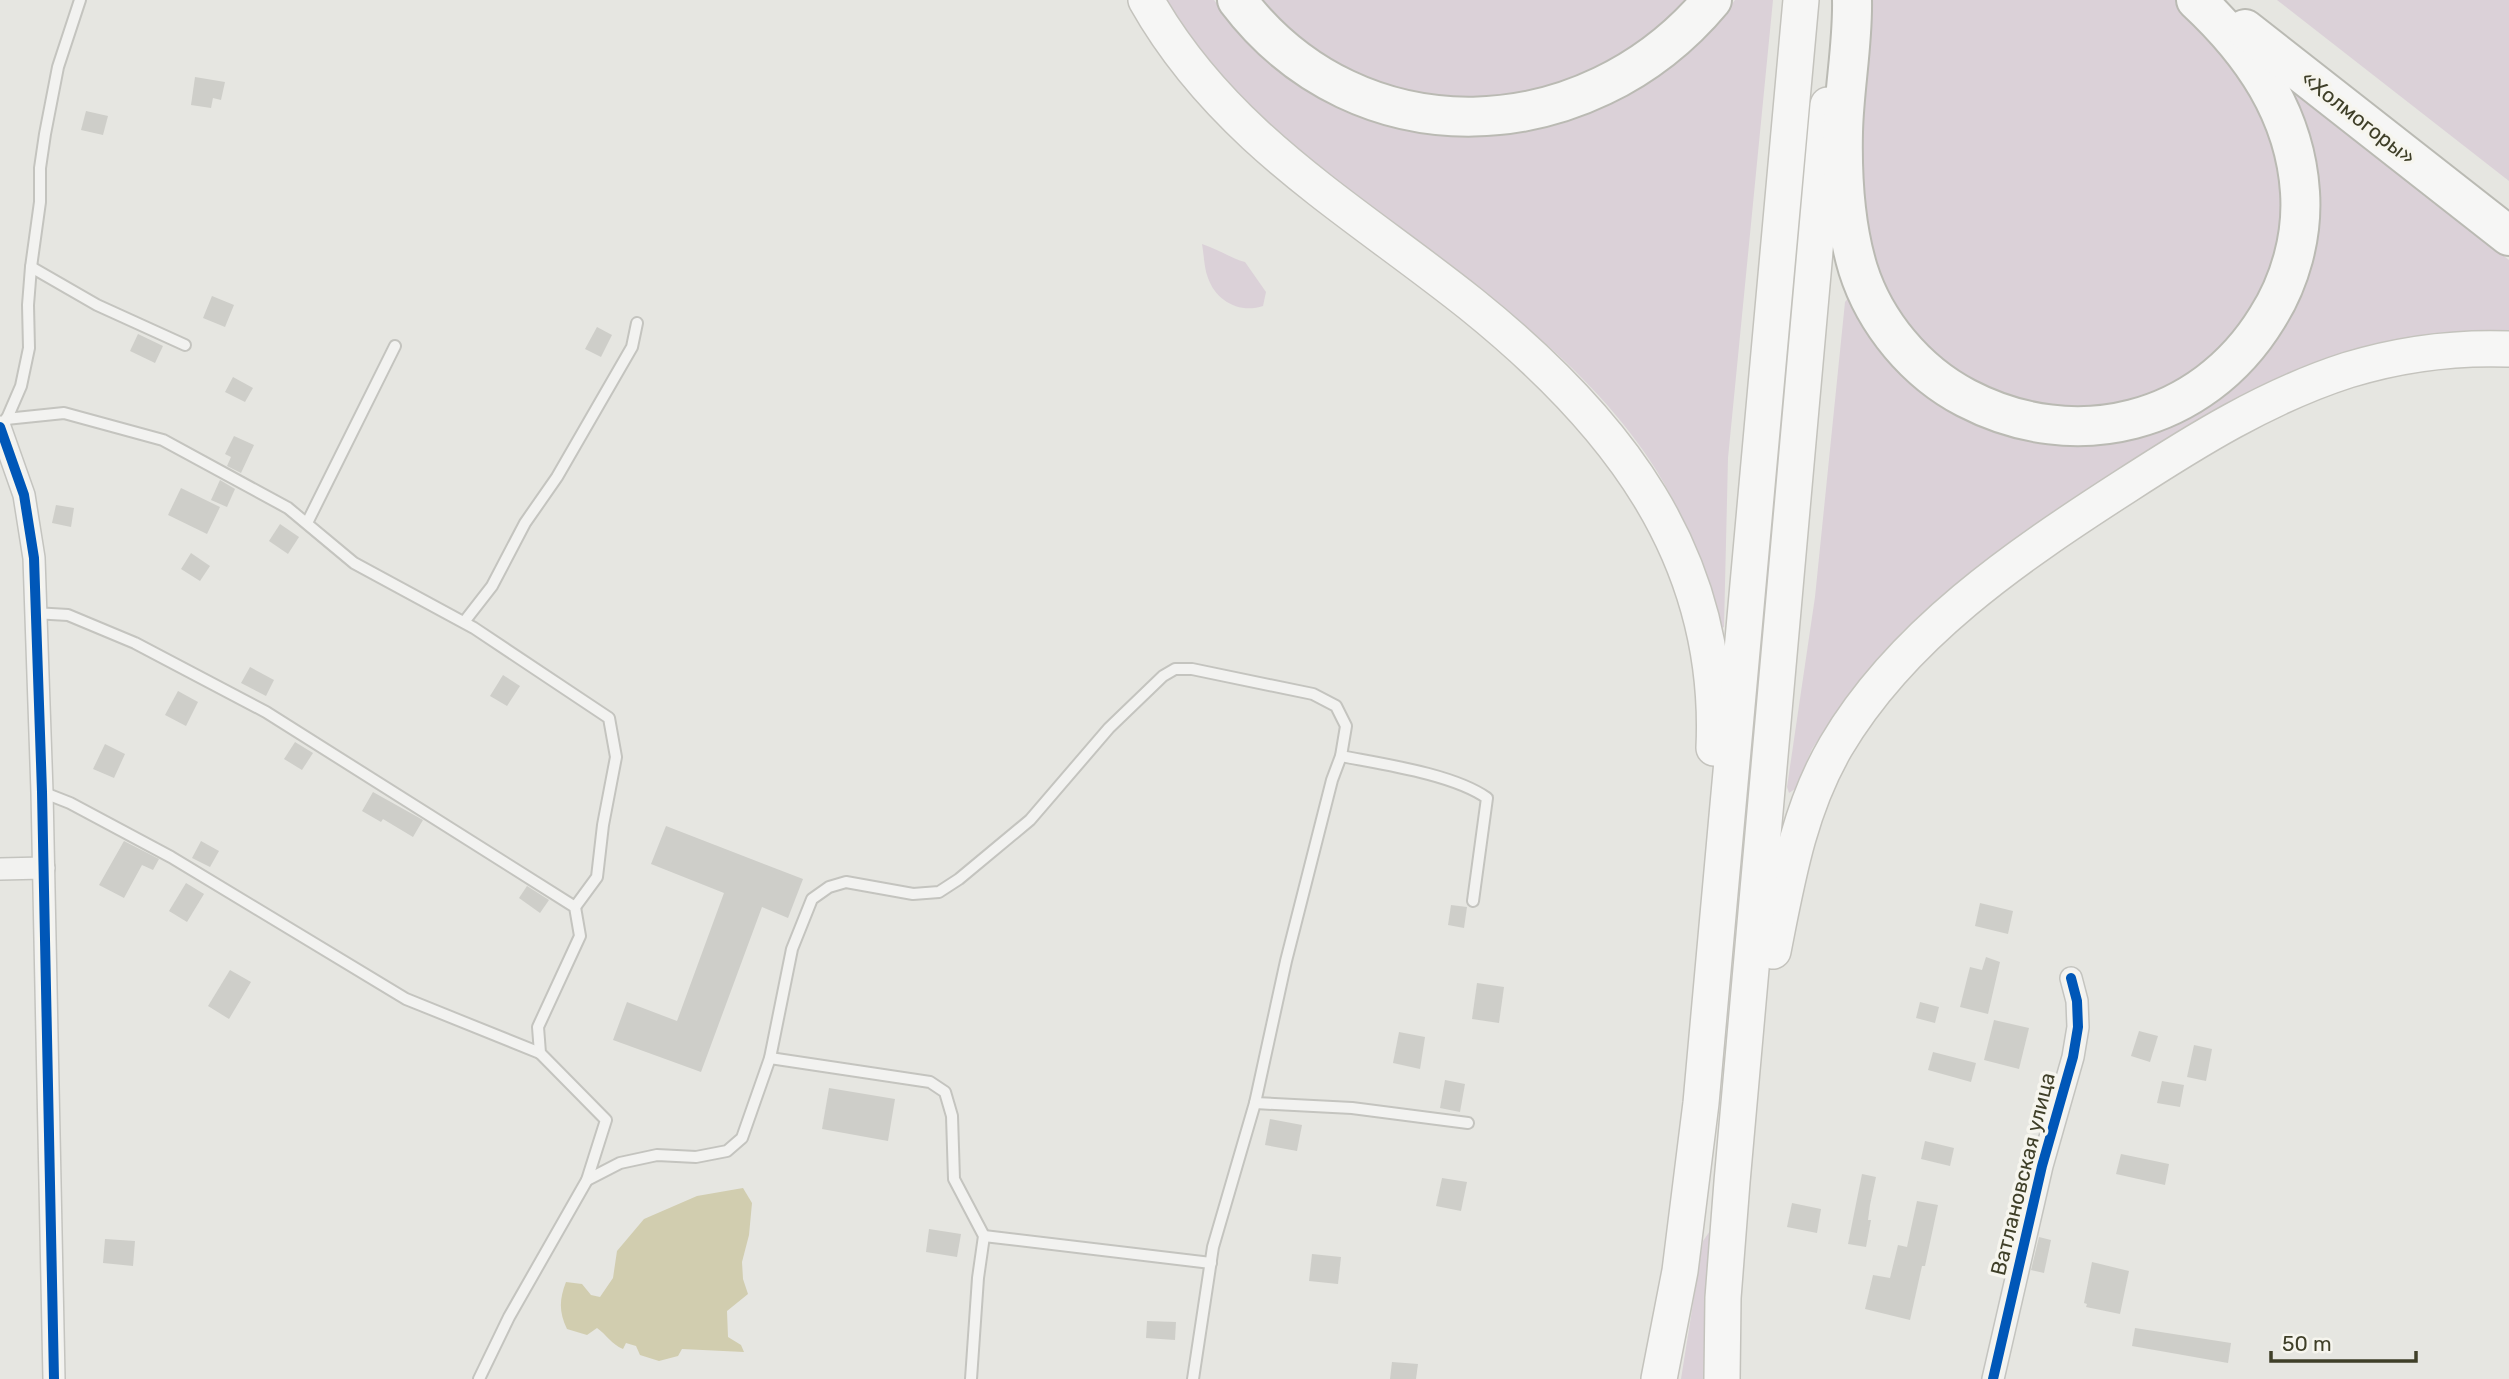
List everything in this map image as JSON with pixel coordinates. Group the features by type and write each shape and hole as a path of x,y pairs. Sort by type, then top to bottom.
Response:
{"highway":[{"path":"1237,0 1256,24 1294,58 1355,93 1412,111 1460,117 1489,117 1521,114 1551,107 1606,85 1649,60 1670,44 1712,0"},
{"path":"1852,0 1852,35 1843,130 1844,168 1858,270 1870,298 1899,344 1918,365 1957,394 1980,406 2017,419 2059,427 2082,427 2123,422 2162,410 2214,379 2245,350 2260,329 2275,306 2293,258 2298,237 2301,194 2293,151 2281,111 2267,82 2238,42 2196,0"},
{"name":"«Холмогоры»","path":"2208,0 2509,236"},
{"name":"«Холмогоры»","path":"2243,0 2509,208"}],"main road":[{"path":"1146,0 1191,69 1261,143 1360,223 1469,303 1561,383 1623,456 1662,516 1681,558 1698,607 1708,649 1713,691 1715,731 1701,1103"},
{"path":"1659,1379 1682,1258 1701,1103 1801,0"},
{"path":"1722,1379 1723,1298 1732,1182 1837,0"},
{"path":"1732,1182 1758,1067 1769,975 1780,915 1798,833 1809,799 1838,743 1861,709 1916,645 1977,591 2057,531 2181,450 2262,404 2349,370 2400,357 2454,349 2509,349"}],"street":[{"path":"3,425 24,495 34,558 44,867 54,1379"},
{"path":"0,869 44,867"},
{"name":"Ватлановская улица","path":"1993,1379 2042,1167 2073,1058 2078,1027 2077,1001 2071,978"}],"lane":[{"path":"3,425 21,386 29,348 28,306 40,202 40,168 58,66 80,0"},
{"path":"31,267 97,305 185,345"},
{"path":"464,622 492,586 525,523 564,466 632,347 637,323"},
{"path":"307,523 395,346"},
{"path":"3,425 64,413 163,440 288,508 354,563 464,622 609,718 616,757 603,825 597,877 575,907 580,936 538,1027 540,1053"},
{"path":"34,613 68,615 135,643 266,712 575,907"},
{"path":"587,1180 620,1163 632,1160 657,1155 696,1157 727,1151 742,1138 769,1058 792,949 812,899 829,887 846,882 913,894 939,892 959,879 1030,820 1110,728 1163,676 1175,669 1192,669 1313,694 1336,706 1346,726 1341,756 1332,780 1286,961 1255,1103 1213,1247 1193,1379"},
{"path":"1341,756 1406,768 1475,790 1487,798 1473,901"},
{"path":"42,792 70,803 171,856 406,999 540,1053 606,1120 587,1180 509,1317 479,1379"},
{"path":"769,1058 930,1082 945,1092 952,1116 954,1179 984,1236 978,1278 971,1379"},
{"path":"1255,1103 1352,1108 1468,1123"},
{"path":"984,1236 1210,1263"}],"shaded area":[{"path":"1164,0 1214,0 1262,57 1326,101 1387,124 1451,134 1516,132 1579,117 1638,89 1691,50 1735,0 1773,0 1728,458 1724,627 1720,629 1699,563 1673,499 1649,459 1610,409 1567,363 1519,321 1316,168 1259,120 1208,66"},
{"path":"1255,0 1687,0 1676,13 1625,55 1544,90 1489,99 1429,97 1377,84 1308,49"},
{"path":"1870,0 2175,0 2193,15 2216,41 2270,125 2286,208 2274,264 2237,336 2170,390 2079,413 1992,394 1927,351 1885,295 1864,227 1859,142"},
{"path":"2277,0 2509,0 2509,181"},
{"path":"2294,91 2509,260 2509,333 2137,459 2008,545 1903,631 1861,679 1833,717 1812,749 1795,789 1789,793 1787,787 1815,597 1845,302 1849,297 1874,339 1904,377 1937,403 1973,423 2013,436 2054,444 2281,327"},
{"path":"1202,244 1245,262 1266,292 1263,306 1238,307 1217,293 1207,274"},
{"path":"743,1188 752,1203 749,1235 742,1262 743,1279 748,1294 727,1311 728,1337 741,1345 744,1352 682,1349 678,1356 659,1361 640,1355 636,1346 626,1343 623,1349 619,1347 597,1328 587,1335 567,1329 561,1306 566,1282 582,1284 591,1295 600,1297 613,1278 617,1251 644,1219 697,1196"},
{"path":"1710,1231 1712,1242 1704,1340 1705,1379 1681,1379 1703,1241"}],"building":[{"path":"195,77 225,82 221,100 213,98 211,108 191,105"},
{"path":"86,111 108,116 103,135 81,130"},
{"path":"212,296 234,305 225,327 203,318"},
{"path":"597,327 612,335 601,357 585,349"},
{"path":"138,334 163,346 155,363 130,351"},
{"path":"233,377 253,388 245,402 225,392"},
{"path":"234,436 254,445 241,473 227,466 231,457 225,454"},
{"path":"220,480 235,489 227,507 211,500"},
{"path":"181,488 220,507 207,534 168,515"},
{"path":"56,505 74,508 71,527 52,523"},
{"path":"280,524 299,537 288,554 269,541"},
{"path":"191,553 210,566 200,581 181,569"},
{"path":"250,667 274,680 266,696 241,683"},
{"path":"503,675 520,686 507,706 490,696"},
{"path":"178,691 198,702 186,726 165,715"},
{"path":"295,742 313,753 302,770 284,759"},
{"path":"105,744 125,754 114,778 93,769"},
{"path":"373,792 423,820 413,837 383,819 381,822 362,811"},
{"path":"666,826 803,879 788,918 762,907 701,1072 613,1040 627,1002 677,1021 724,893 651,864"},
{"path":"124,841 159,859 153,870 142,865 124,898 99,885"},
{"path":"201,841 219,851 210,867 192,858"},
{"path":"186,883 204,894 187,922 169,911"},
{"path":"527,886 549,900 540,913 519,898"},
{"path":"1980,903 2013,911 2008,934 1975,926"},
{"path":"1451,905 1467,907 1464,928 1448,925"},
{"path":"1986,957 2000,962 1988,1014 1960,1007 1970,967 1982,970"},
{"path":"230,970 251,982 229,1019 208,1006"},
{"path":"1477,983 1504,987 1499,1023 1472,1019"},
{"path":"1920,1002 1939,1007 1935,1023 1916,1018"},
{"path":"1994,1020 2029,1028 2019,1069 1984,1060"},
{"path":"2139,1031 2158,1036 2150,1062 2131,1056"},
{"path":"1399,1032 1425,1037 1420,1069 1393,1063"},
{"path":"2194,1045 2212,1049 2206,1081 2187,1077"},
{"path":"1933,1052 1976,1063 1971,1082 1928,1070"},
{"path":"1445,1080 1465,1084 1460,1112 1440,1108"},
{"path":"2162,1081 2184,1085 2180,1107 2157,1103"},
{"path":"829,1088 895,1099 888,1141 822,1129"},
{"path":"1270,1119 1302,1125 1297,1151 1265,1145"},
{"path":"1925,1141 1954,1148 1950,1166 1921,1159"},
{"path":"2121,1154 2169,1164 2165,1185 2116,1174"},
{"path":"1862,1174 1876,1177 1866,1247 1848,1244"},
{"path":"1442,1178 1467,1182 1461,1211 1436,1206"},
{"path":"1917,1201 1938,1205 1910,1320 1865,1309 1873,1275 1890,1278 1898,1245 1907,1247"},
{"path":"1792,1203 1821,1209 1817,1233 1787,1227"},
{"path":"929,1229 961,1234 957,1257 926,1252"},
{"path":"2039,1237 2051,1240 2044,1273 2031,1270"},
{"path":"105,1239 135,1241 133,1266 103,1263"},
{"path":"1312,1254 1341,1257 1338,1284 1309,1281"},
{"path":"2092,1262 2129,1271 2120,1314 2086,1307 2087,1304 2084,1303"},
{"path":"1147,1321 1176,1322 1175,1340 1146,1338"},
{"path":"2135,1328 2231,1343 2228,1363 2132,1346"},
{"path":"1392,1362 1418,1364 1416,1379 1390,1379"}],"cycle path":[{"path":"0,427 24,495 34,558 42,792 54,1379"},
{"path":"1993,1379 2042,1166 2073,1057 2078,1027 2077,1001 2071,978"}]}
